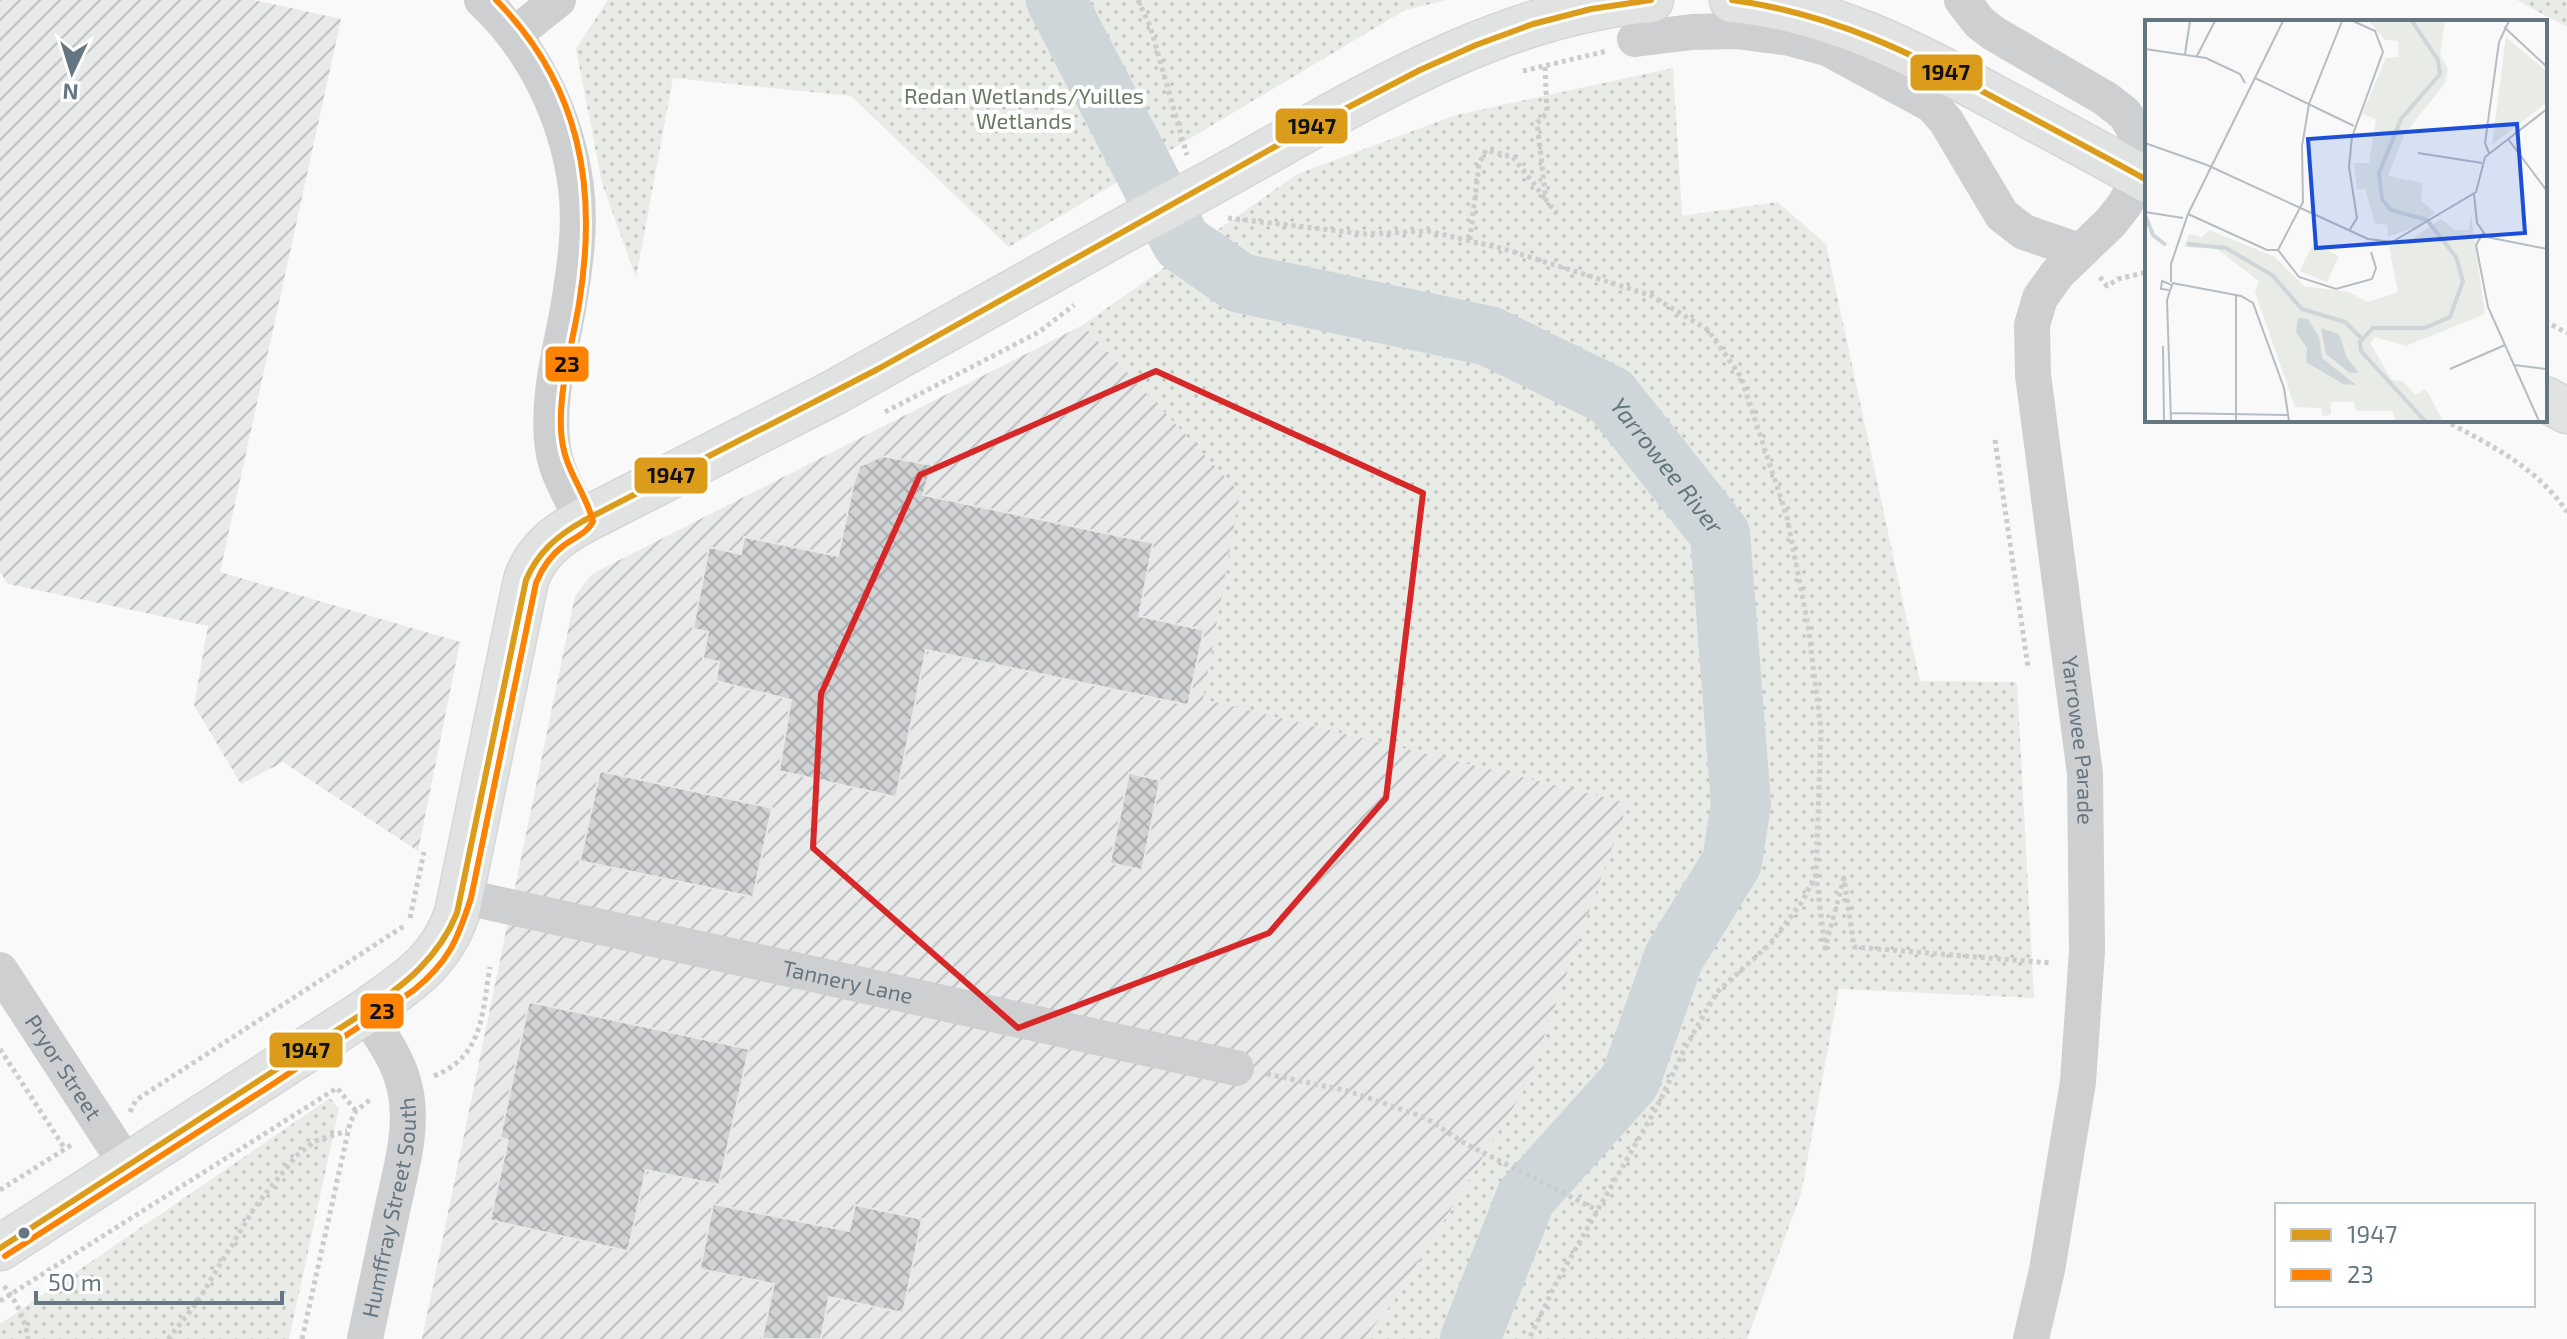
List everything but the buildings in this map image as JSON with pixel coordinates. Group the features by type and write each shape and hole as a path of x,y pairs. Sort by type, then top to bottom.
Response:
{"main road":[{"path":"1732,0 1800,11 1873,36 1918,56 2144,178"},
{"path":"3,1268 127,1165 365,1012 408,982 437,954 452,927 461,896 526,580 541,551 558,536 833,393 1375,94 1486,40 1570,14 1643,19"},
{"path":"2547,400 2567,411"}],"street":[{"path":"482,0 514,35 549,94 562,128 576,188 577,244 552,402 552,437 558,468 583,521"},
{"path":"514,35 558,0"},
{"path":"1962,0 1993,33 2106,99 2125,114 2140,135 2144,178"},
{"path":"1643,19 1790,38 1827,48 1932,105 1946,121 2002,215 2024,232 2079,251"},
{"name":"Yarrowee Parade","path":"2031,1339 2047,1270 2078,1082 2086,966 2085,774 2031,342 2034,315 2042,295 2079,251 2119,214 2144,178"},
{"name":"Tannery Lane","path":"461,896 1236,1068"},
{"name":"Pryor Street","path":"0,970 127,1165"},
{"name":"Humffray Street South","path":"365,1012 394,1057 405,1085 408,1110 407,1135 365,1339"}],"path":[{"path":"1138,0 1150,26 1205,189 1365,234 1428,231 1470,240 1650,295 1708,330 1741,377 1787,517 1808,625 1821,730 1816,874 1825,948 1844,878 1854,947 2086,966"},
{"path":"1545,67 1547,113 1537,123 1546,200"},
{"path":"1470,240 1479,164 1486,150 1513,157 1557,214"},
{"path":"2547,322 2567,333"},
{"path":"2448,422 2522,464 2546,486 2567,512"},
{"path":"1995,440 2028,667"},
{"path":"0,1190 133,1110 136,1100 402,929 410,920 424,852"},
{"path":"1529,1339 1556,1283 1658,1105 1685,1048 1717,992 1771,943 1802,902 1816,874"},
{"path":"302,1339 347,1131 356,1111 379,1095 439,1074 463,1059 470,1050 480,1023 490,967"},
{"path":"0,1049 65,1149"},
{"path":"1236,1068 1348,1091 1426,1118 1464,1143 1597,1210"},
{"path":"0,1301 337,1088 356,1111"},
{"path":"168,1339 196,1304 255,1207 296,1156 315,1141 347,1131"},
{"path":"3,1268 11,1295 26,1325 28,1339"}],"highlighted area":[{"path":"1156,371 1423,493 1386,798 1269,933 1018,1028 813,848 821,694 920,475"}],"shaded area":[{"path":"0,0 254,0 341,19 220,572 460,642 418,851 283,762 241,784 194,705 208,626 8,584 0,572"},
{"path":"1083,325 1241,493 1204,699 1629,803 1526,1087 1397,1297 1364,1339 422,1339 575,596 592,574"}],"green space":[{"name":"Redan Wetlands/Yuilles Wetlands","path":"608,0 1447,0 1405,10 1009,247 851,96 673,78 636,278 602,183 576,49"},
{"path":"2517,0 2567,0 2567,27"},
{"path":"1673,68 1682,216 1777,202 1826,244 1920,681 2017,682 2034,998 1839,989 1801,1194 1747,1339 1364,1339 1397,1297 1526,1087 1628,803 1203,699 1240,493 1083,325 1297,174 1456,115"},
{"path":"330,1098 339,1109 289,1339 0,1339 0,1324"}],"waterway":[{"name":"Yarrowee River","path":"1056,0 1182,243 1240,283 1489,336 1611,396 1720,534 1741,804 1732,862 1674,957 1630,1081 1526,1197 1470,1339"}],"transit line":[{"name":"23","path":"5,1256 414,990 444,959 461,926 471,898 536,583 554,554 584,532 593,521 570,468 561,430 564,383 584,261 584,180 565,103 548,67 525,33 496,0"},
{"name":"1947","path":"0,1248 365,1012 394,991 430,957 457,913 526,580 542,553 565,533 878,369 1312,126 1420,70 1533,24 1591,9 1651,0"},
{"name":"1947","path":"1732,0 1806,15 1907,53 2145,179"}]}
